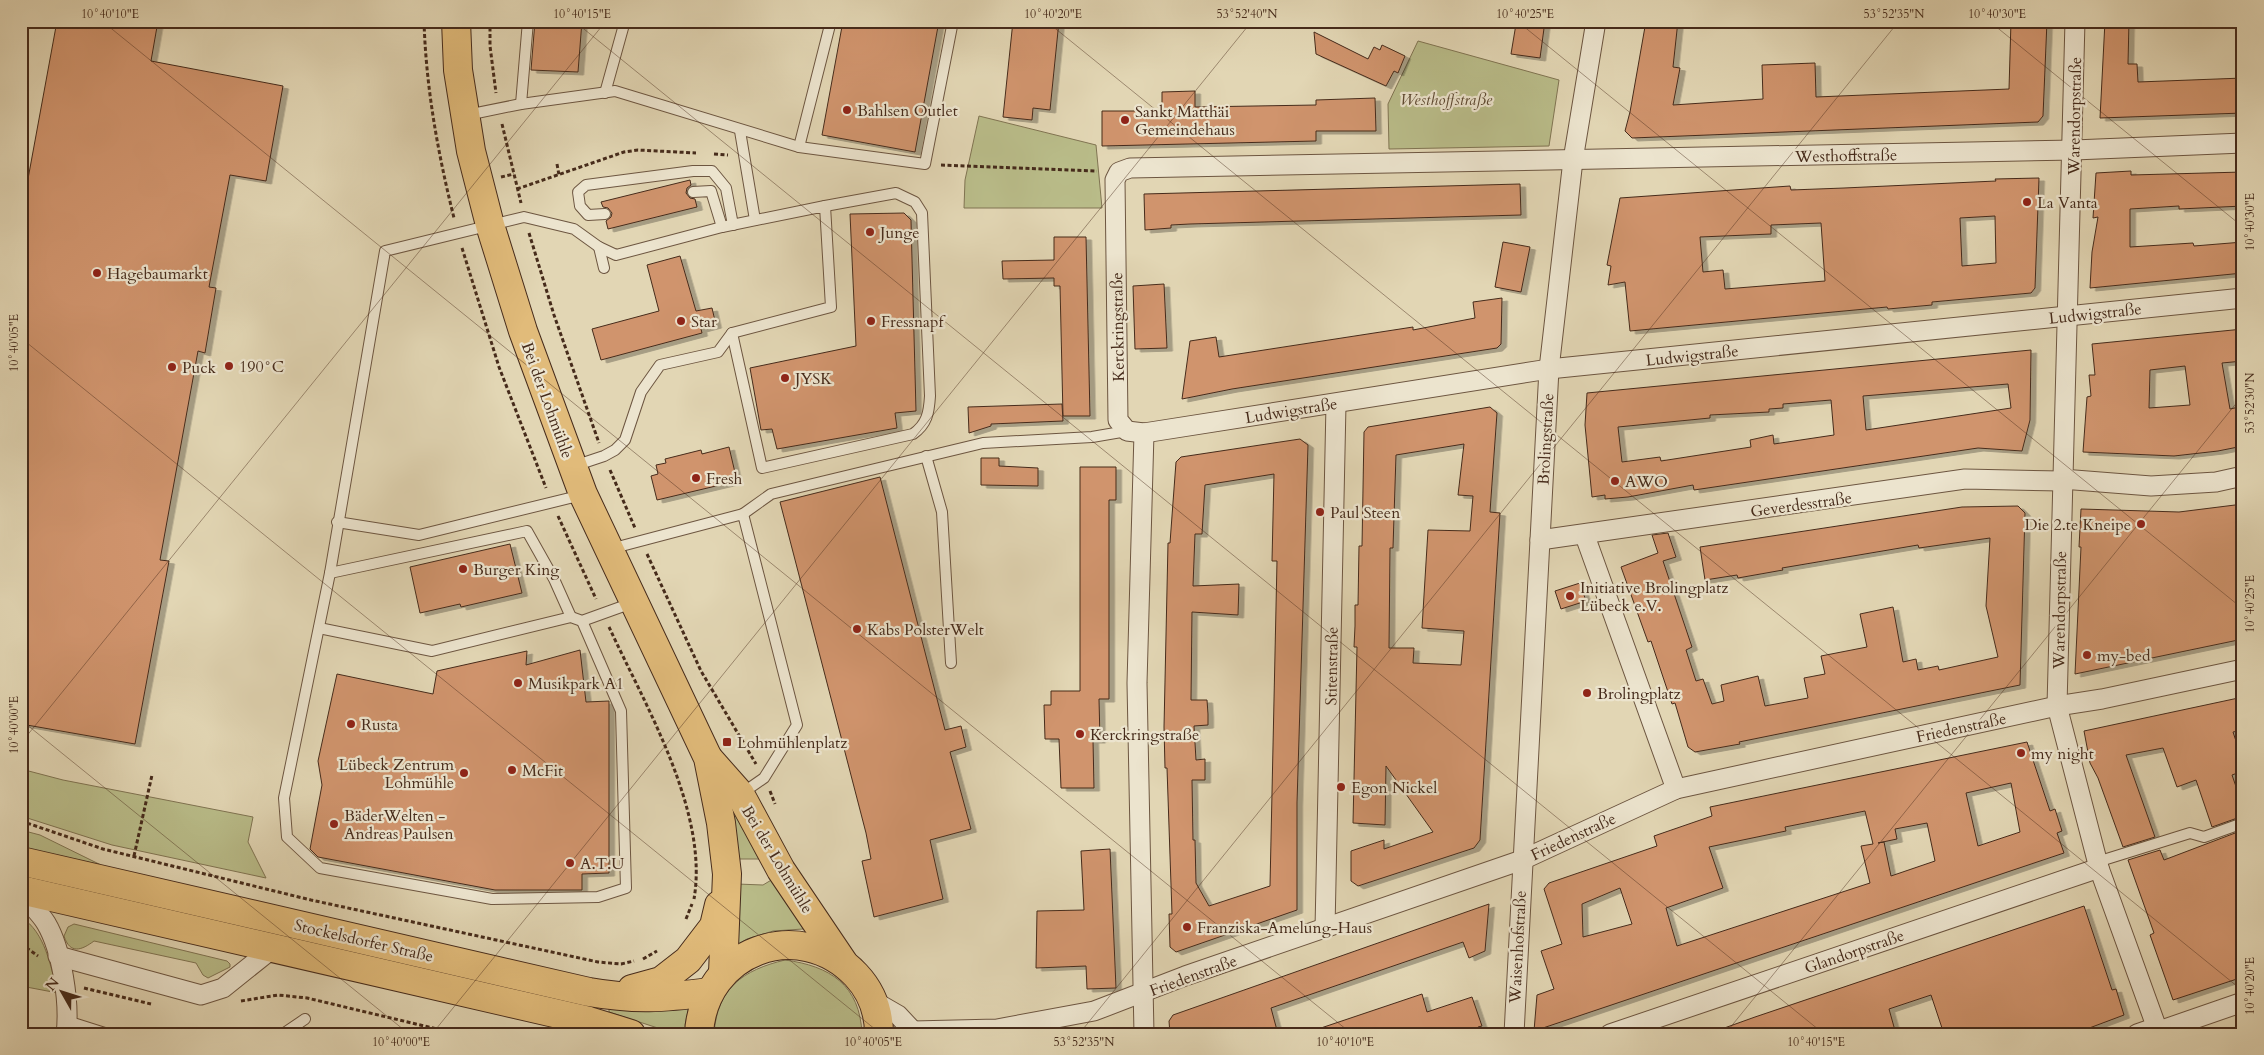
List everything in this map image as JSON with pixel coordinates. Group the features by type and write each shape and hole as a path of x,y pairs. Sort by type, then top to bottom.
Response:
{"main road":[{"name":"Bei der Lohmühle","path":"456,21 458,70 464,116 476,174 523,331 584,494 608,549 687,710 708,758 721,823 727,874 716,982 700,1021 699,1034"},
{"name":"Bei der Lohmühle","path":"708,758 740,794 782,870 844,963"},
{"name":"Stockelsdorfer Straße","path":"21,861 589,992 625,998 648,999 716,982"},
{"path":"589,992 620,992 661,981 688,960 714,926 727,874"},
{"name":"Stockelsdorfer Straße","path":"21,892 589,1021 631,1034"},
{"path":"716,982 751,953 780,945 810,947 828,953 844,963 865,985 877,1015 879,1034"},
{"path":"468,994 549,1030 565,1034"}],"street":[{"name":"Brolingstraße","path":"1522,860 1539,642 1540,540 1549,369 1574,160 1596,21"},
{"name":"Warendorpstraße","path":"2075,21 2074,150 2067,316 2057,706 2098,865 2159,1031"},
{"name":"Westhoffstraße","path":"1119,172 1130,168 2074,150 2243,143"},
{"name":"Kerckringstraße","path":"1119,172 1115,180 1118,420 1136,432 1137,683 1144,1034"},
{"name":"Ludwigstraße","path":"1136,432 1336,404 1549,369 2243,298"},
{"name":"Stitenstraße","path":"1325,929 1336,404"},
{"name":"Geverdesstraße","path":"1540,540 1584,536 1965,480 2062,480 2151,486 2216,482 2243,476"},
{"path":"1584,536 1676,789"},
{"name":"Friedenstraße","path":"872,1000 898,1015 911,1032 997,1029 1094,1011 1522,860 1676,789 2057,706 2102,700 2243,669"},
{"name":"Waisenhofstraße","path":"1514,1034 1522,860"},
{"name":"Glandorpstraße","path":"1610,1034 2098,865"},
{"path":"21,892 46,924 60,965 67,1023"},
{"name":"Stockelsdorfer Straße","path":"60,965 201,994 223,988 273,948"},
{"path":"2137,1034 2159,1031 2243,1002"}],"lane":[{"path":"521,104 528,21"},
{"path":"605,93 625,21"},
{"path":"799,147 831,21"},
{"path":"464,116 521,104 615,91 740,131 799,147 926,164 953,21"},
{"path":"740,131 755,220"},
{"path":"605,214 588,214 580,206 578,192 586,185 693,171 712,171 726,188 733,225"},
{"path":"693,192 711,191 722,227"},
{"path":"582,621 621,711 626,888 598,897 492,899 320,868 287,837 284,798 330,573 337,522 385,251 524,217 574,229 599,247 616,255 722,227 896,193 915,202 922,213 930,396 929,413 923,427 913,434 762,468 732,332"},
{"path":"573,466 604,456 615,450 625,440 641,392 660,365 718,352 732,332 831,307 825,206"},
{"path":"599,247 604,268"},
{"path":"608,549 743,514 771,494 983,443 1092,438 1136,432"},
{"path":"926,456 942,512 951,663"},
{"path":"337,522 419,535 584,494"},
{"path":"740,794 764,778 797,725 743,514"},
{"path":"330,573 527,531 554,579 571,617"},
{"path":"319,628 432,651 571,617 582,621 633,602"},
{"path":"2098,865 2190,833 2204,837 2243,823"},
{"path":"283,1034 305,1019"},
{"path":"67,1023 108,1034"}],"path":[{"path":"557,164 559,175"},
{"path":"926,164 1119,172"},
{"path":"514,174 518,189"},
{"path":"134,856 152,775"},
{"path":"21,821 96,846 311,900 598,962 621,964 644,959 659,950"},
{"path":"685,924 694,900 698,876"},
{"path":"60,965 82,988 158,1006"},
{"path":"237,1001 278,995 307,998 458,1034"}],"green space":[{"name":"Westhoffstraße","path":"1418,41 1559,80 1549,146 1389,149 1388,104"},
{"path":"979,116 1096,145 1102,208 964,208 965,180"},
{"path":"21,769 63,780 253,817 248,842 266,878 112,845 21,816"},
{"path":"728,795 760,859 737,859"},
{"path":"21,830 40,835 101,865 21,847"},
{"path":"773,879 803,925 803,929 773,931 747,939 739,944 734,943 737,884 763,885"},
{"path":"21,917 42,941 58,993 21,986"},
{"path":"74,924 227,961 230,967 208,978 203,975 196,963 94,941 85,947 73,948 64,936 68,927"},
{"path":"785,960 816,967 840,981 849,991 855,1003 860,1017 862,1034 714,1034 720,1004 735,984 757,969"},
{"path":"689,1006 685,1025 686,1034 676,1034 609,1012 609,1008"}],"building":[{"path":"57,21 158,21 151,61 283,86 266,181 230,175 209,287 216,288 205,353 198,351 160,560 169,561 135,744 21,724 21,217"},
{"path":"535,21 582,21 578,72 531,70"},
{"path":"843,21 939,21 915,152 822,135"},
{"path":"1013,21 1059,21 1050,110 1033,108 1032,120 1003,117"},
{"path":"1519,21 1545,21 1540,58 1511,54 1516,24 1519,24"},
{"path":"1646,21 1678,21 1673,67 1680,68 1673,105 1763,99 1762,65 1815,63 1816,97 2009,89 2011,21 2047,21 2043,116 2038,122 1632,138 1625,131"},
{"path":"2105,21 2129,21 2128,64 2137,64 2138,82 2243,78 2243,113 2100,118"},
{"path":"1314,32 1368,59 1374,47 1380,50 1382,45 1405,56 1398,73 1394,71 1386,86 1316,54"},
{"path":"1195,91 1195,107 1316,105 1316,100 1375,98 1376,131 1316,131 1316,141 1102,146 1102,111 1162,111 1162,92"},
{"path":"2131,171 2131,175 2243,172 2243,206 2179,209 2179,206 2130,209 2130,247 2193,243 2194,246 2243,242 2243,273 2090,288 2092,252 2098,217 2093,218 2096,173"},
{"path":"2039,178 2035,288 2031,293 1932,302 1932,305 1888,309 1887,307 1630,331 1625,282 1608,285 1611,266 1607,265 1620,198 1790,186 1791,190 1996,181 1995,179","holes":["1995,216 1996,263 1962,266 1960,218","1821,223 1825,281 1725,289 1723,270 1703,272 1700,237 1771,234 1771,225"]},
{"path":"690,180 691,185 687,188 686,193 690,198 695,199 697,207 608,229 606,221 611,217 612,213 608,208 603,207 601,202"},
{"path":"1520,184 1521,215 1190,224 1171,225 1171,228 1145,230 1144,194"},
{"path":"904,213 911,220 916,411 895,413 897,428 777,449 772,429 761,430 750,368 856,346 850,214"},
{"path":"1054,237 1086,237 1090,416 1063,416 1060,286 1054,286 1054,278 1003,279 1002,261 1054,260"},
{"path":"1503,242 1530,247 1521,292 1495,287"},
{"path":"680,256 696,311 712,308 716,325 701,329 702,333 601,360 592,329 659,311 647,265"},
{"path":"1164,284 1167,348 1135,349 1133,286"},
{"path":"1502,298 1501,344 1497,348 1232,389 1182,399 1190,341 1216,337 1219,357 1413,327 1413,330 1475,318 1473,302"},
{"path":"2243,329 2243,361 2222,363 2230,409 2239,407 2243,423 2243,446 2174,456 2083,452 2087,397 2091,396 2089,375 2095,375 2092,344","holes":["2185,366 2190,405 2149,408 2150,370"]},
{"path":"2031,350 2030,420 2022,451 1978,448 1694,490 1693,485 1628,497 1605,499 1605,495 1592,497 1585,425 1587,393","holes":["2008,384 2011,408 1866,430 1863,396","1831,400 1834,435 1774,444 1773,435 1750,440 1751,447 1661,461 1660,457 1622,462 1618,427 1710,418 1710,415 1769,412 1769,409 1783,408 1783,404"]},
{"path":"1062,404 1063,421 991,424 991,426 969,433 968,407"},
{"path":"1490,407 1497,413 1490,512 1500,513 1480,840 1474,848 1358,886 1351,881 1351,851 1384,840 1384,849 1433,832 1386,766 1385,825 1353,823 1357,647 1354,647 1355,605 1358,605 1359,546 1362,546 1364,432 1368,427","holes":["1464,444 1458,495 1473,496 1470,531 1428,530 1422,628 1464,631 1461,665 1413,663 1414,648 1389,648 1390,548 1393,548 1396,455"]},
{"path":"1300,439 1308,445 1297,803 1297,910 1176,952 1170,947 1169,914 1172,914 1164,727 1168,543 1170,543 1176,462 1181,457","holes":["1274,474 1272,561 1277,561 1270,886 1209,906 1196,883 1195,840 1193,840 1192,780 1205,780 1205,759 1196,760 1194,726 1208,725 1208,714 1207,700 1191,700 1192,612 1238,615 1239,584 1193,586 1195,534 1202,534 1205,485"]},
{"path":"729,447 737,481 657,500 651,476 658,474 656,465 666,463 665,459 701,450 702,454"},
{"path":"981,458 999,458 999,466 1038,468 1038,486 981,485"},
{"path":"1080,467 1116,467 1116,500 1109,500 1109,699 1099,699 1100,740 1093,740 1094,788 1061,788 1059,739 1045,739 1044,705 1051,705 1051,691 1080,691"},
{"path":"880,477 945,730 961,726 966,747 950,752 971,829 930,840 943,899 874,917 862,861 871,859 866,833 780,502"},
{"path":"2243,504 2243,639 2075,674 2081,509 2179,512"},
{"path":"2018,506 2025,513 2020,685 1739,742 1740,744 1695,752 1688,747 1675,703 1672,704 1651,641 1648,642 1621,567 1658,553 1652,535 1668,533 1676,557 1663,561 1692,647 1686,650 1696,681 1703,679 1712,704 1724,701 1721,685 1758,676 1765,706 1808,698 1804,678 1825,674 1821,656 1867,647 1860,614 1893,607 1903,662 1916,659 1918,670 1938,666 1939,670 1998,657 1986,606 1990,538 1919,548 1918,545 1782,568 1783,570 1738,578 1737,575 1705,580 1700,547 1962,507"},
{"path":"510,544 522,593 461,607 460,604 420,613 410,567"},
{"name":"Initiative Brolingplatz Lübeck e.V.","path":"1580,583 1586,601 1561,609 1555,591"},
{"name":"Lübeck Zentrum Lohmühle","path":"580,650 586,702 609,701 609,873 582,874 582,890 495,890 318,857 310,849 322,785 318,761 337,674 433,694 437,671 527,651 526,665"},
{"path":"2243,697 2243,730 2233,732 2243,762 2243,771 2232,775 2243,807 2243,816 2212,827 2196,780 2177,787 2163,748 2126,755 2155,837 2123,847 2098,778 2090,763 2084,731"},
{"path":"2027,742 2050,811 2055,809 2062,831 2057,833 2064,853 1534,1031 1537,995 1554,989 1541,951 1562,944 1544,889 1549,883 1657,846 1654,836 1712,816 1710,807","holes":["2011,783 2020,832 1978,846 1966,793","1865,811 1873,844 1861,846 1870,883 1677,946 1666,908 1723,888 1709,847 1786,831 1785,827","1927,823 1935,861 1891,876 1884,842 1878,843 1897,839 1895,829","1620,888 1632,924 1583,937 1582,904"]},
{"path":"2243,830 2243,977 2173,1000 2150,935 2154,933 2128,860 2160,850 2164,860"},
{"path":"1110,849 1116,988 1087,989 1086,966 1036,968 1037,911 1084,910 1081,851"},
{"path":"1489,904 1485,951 1469,958 1463,942 1271,1008 1278,1034 1170,1034 1169,1021 1173,1015"},
{"path":"2084,906 2112,990 2116,989 2124,1015 2084,1030 2071,1034 1944,1034 1931,995 1889,1009 1896,1034 1716,1034 1716,1031 1755,1017"},
{"path":"1422,994 1427,1012 1472,997 1482,1026 1478,1027 1480,1034 1316,1034 1315,1030"}],"place":[{"name":"Bahlsen Outlet","path":"847,110"},
{"name":"Sankt Matthäi Gemeindehaus","path":"1125,120"},
{"name":"La Vanta","path":"2027,202"},
{"name":"Junge","path":"870,232"},
{"name":"Hagebaumarkt","path":"97,273"},
{"name":"Star","path":"681,321"},
{"name":"Fressnapf","path":"871,321"},
{"name":"190°C","path":"229,366"},
{"name":"Puck","path":"172,367"},
{"name":"JYSK","path":"785,378"},
{"name":"Fresh","path":"696,478"},
{"name":"AWO","path":"1615,481"},
{"name":"Paul Steen","path":"1320,512"},
{"name":"Die 2.te Kneipe","path":"2141,524"},
{"name":"Burger King","path":"463,569"},
{"name":"Initiative Brolingplatz Lübeck e.V.","path":"1570,596"},
{"name":"Kabs PolsterWelt","path":"857,629"},
{"name":"my-bed","path":"2087,655"},
{"name":"Musikpark A1","path":"518,683"},
{"name":"Brolingplatz","path":"1587,693"},
{"name":"Rusta","path":"351,724"},
{"name":"Kerckringstraße","path":"1080,734"},
{"name":"Lohmühlenplatz","path":"727,742"},
{"name":"my night","path":"2021,753"},
{"name":"McFit","path":"512,770"},
{"name":"Lübeck Zentrum Lohmühle","path":"464,773"},
{"name":"Egon Nickel","path":"1341,787"},
{"name":"BäderWelten - Andreas Paulsen","path":"334,824"},
{"name":"A.T.U","path":"570,863"},
{"name":"Franziska-Amelung-Haus","path":"1187,927"}]}
